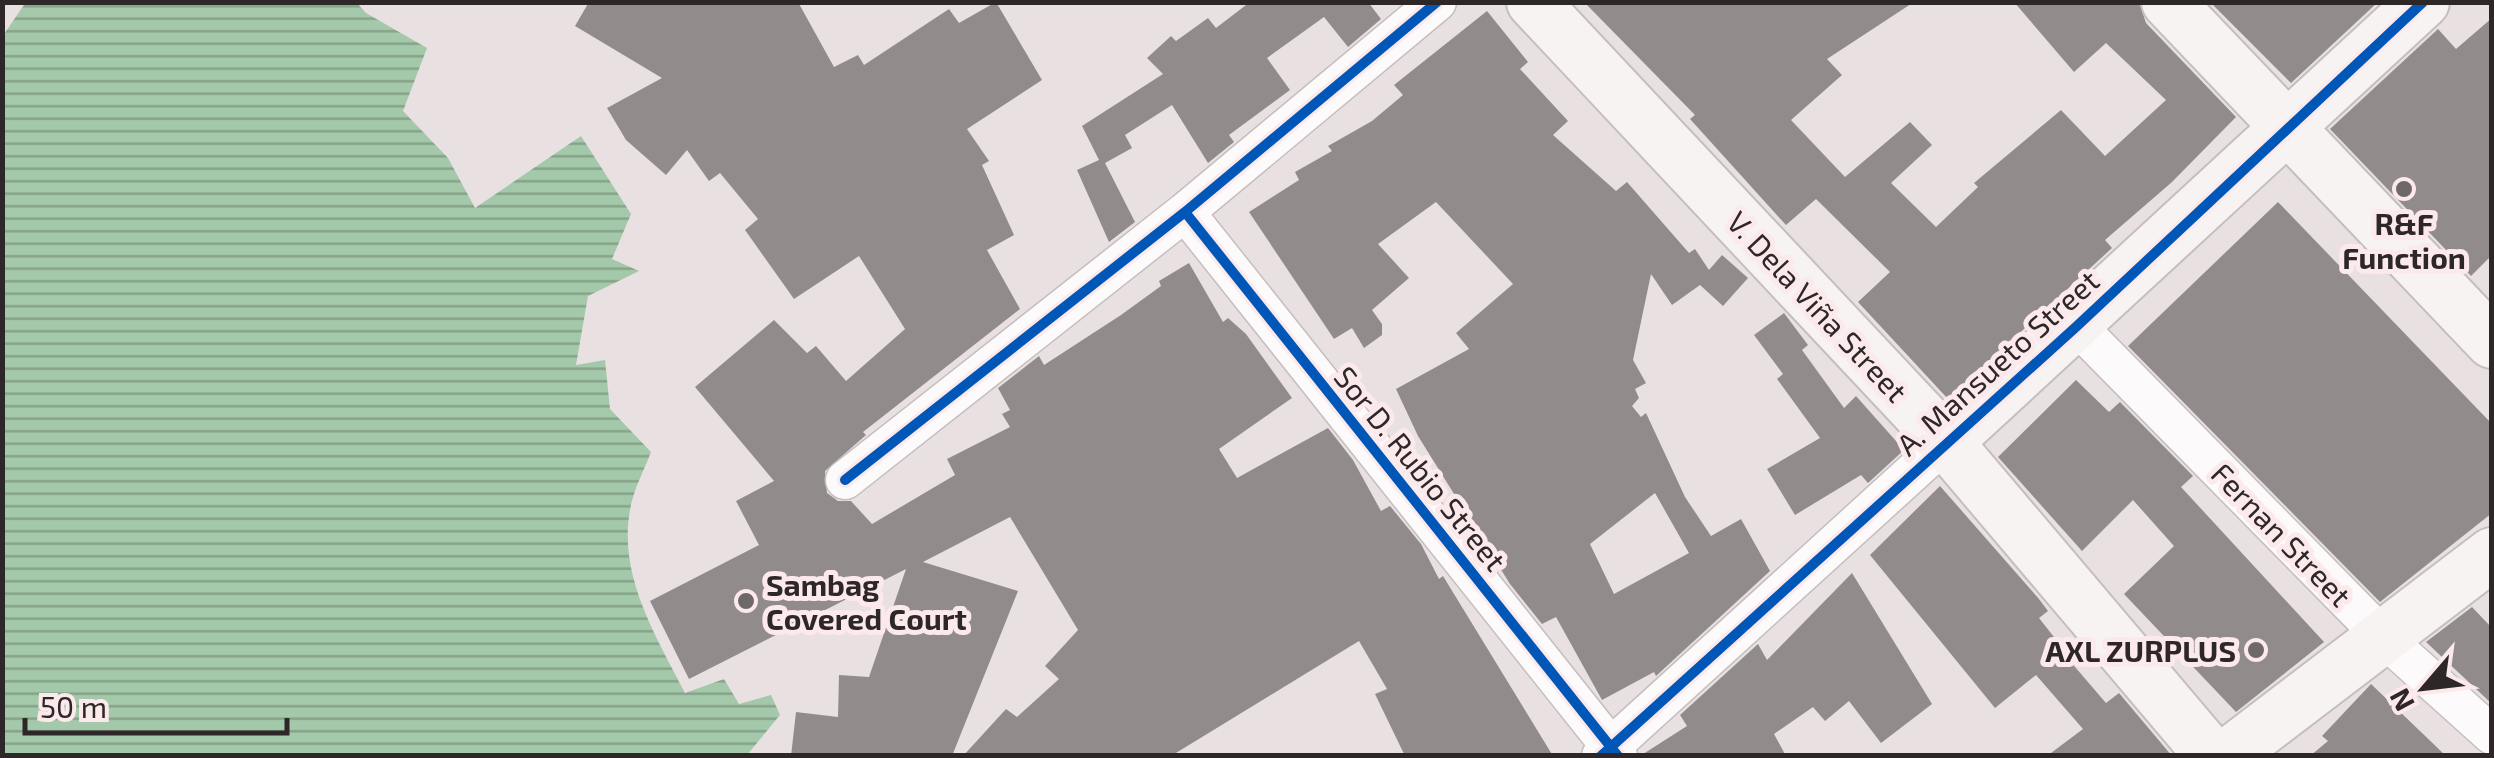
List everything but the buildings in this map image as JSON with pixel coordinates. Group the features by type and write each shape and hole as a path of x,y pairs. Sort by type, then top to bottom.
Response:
{"main road":[{"name":"V. Dela Viña Street","path":"1533,2 1946,442 2212,756"},
{"path":"2168,2 2492,342"},
{"name":"A. Mansueto Street","path":"1946,442 2077,326 2423,2"},
{"path":"2227,756 2492,554"}],"street":[{"path":"846,480 1185,212 1437,2"},
{"name":"Sor D. Rubio Street","path":"1185,212 1610,752"},
{"name":"Fernan Street","path":"2077,326 2384,638 2492,736"},
{"name":"A. Mansueto Street","path":"1610,752 1946,442"}],"shaded area":[{"path":"26,2 357,3 366,13 427,48 403,111 448,158 475,208 581,136 631,214 612,259 639,271 588,296 576,365 605,360 610,409 651,452 630,510 629,558 634,582 685,693 724,679 739,704 771,695 780,715 747,755 3,755 2,37"}],"cycle path":[{"path":"845,480 1185,212 1437,2"},
{"path":"1601,756 2077,326 2423,2"},
{"path":"1185,212 1618,756"}],"place":[{"name":"R&F Function","path":"2404,189"},
{"name":"Sambag Covered Court","path":"746,601"},
{"name":"AXL ZURPLUS","path":"2256,650"}]}
